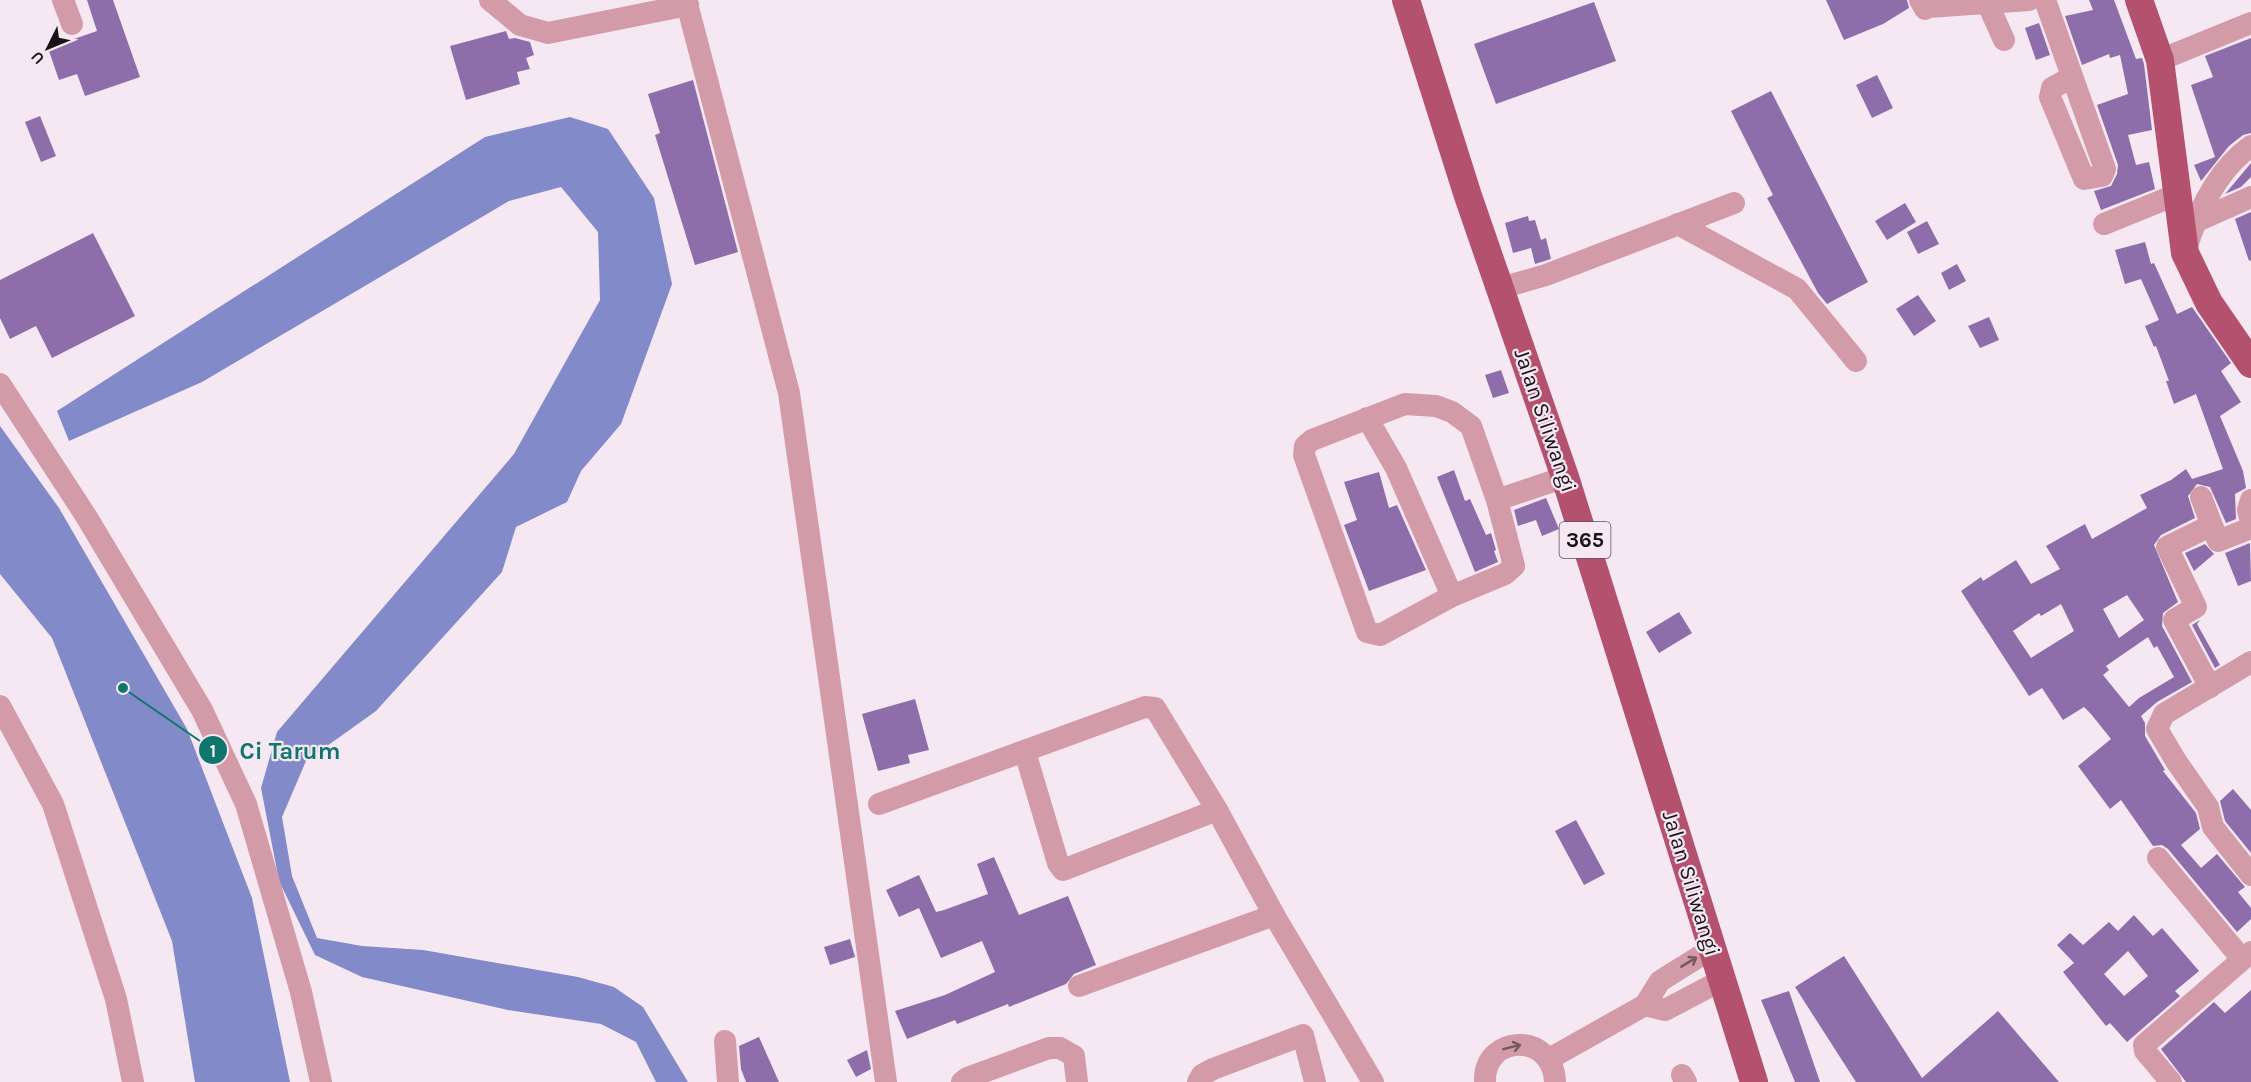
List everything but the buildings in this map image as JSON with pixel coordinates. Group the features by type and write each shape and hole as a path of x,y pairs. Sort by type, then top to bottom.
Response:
{"main road":[{"name":"Jalan Siliwangi","path":"1406,0 1468,196 1502,288 1565,477 1754,1082"},
{"path":"2139,0 2160,60 2185,253 2209,303 2251,364"}],"street":[{"path":"63,0 72,24"},
{"path":"490,0 520,25 548,33 687,2 789,393 886,1082"},
{"path":"1920,0 1925,9 1986,0 2029,0"},
{"path":"1986,0 2004,40"},
{"path":"2045,0 2072,77"},
{"path":"2160,60 2251,23"},
{"path":"2185,253 2205,200 2233,162 2251,146"},
{"path":"2104,224 2178,194"},
{"path":"2195,222 2251,197"},
{"path":"1502,288 1546,275 1734,203"},
{"path":"1678,224 1797,289 1856,361"},
{"path":"0,384 86,516 202,710 246,804 301,992 321,1082"},
{"path":"1405,404 1436,406 1452,412 1471,426 1497,500 1514,566 1505,574 1452,596 1380,635 1367,632 1304,455 1305,446 1312,440 1405,404"},
{"path":"1367,418 1396,468 1452,596"},
{"path":"1497,500 1565,477"},
{"path":"2201,497 2210,526 2218,541 2251,528"},
{"path":"2251,500 2248,510 2251,522"},
{"path":"2210,526 2167,547 2196,607 2174,620 2210,687"},
{"path":"2251,662 2164,714 2158,720 2157,729 2175,762 2208,807 2213,826 2251,875"},
{"path":"0,706 53,804 116,999 133,1082"},
{"path":"879,804 1145,707 1155,708 1217,810 1274,915 1338,1019 1373,1082"},
{"path":"1025,752 1058,863 1064,870 1217,810"},
{"path":"2158,858 2247,955 2144,1045 2145,1052 2172,1082"},
{"path":"1079,986 1274,915"},
{"path":"1549,1059 1646,1005 1660,981 1713,948"},
{"path":"1646,1005 1665,1010 1722,980"},
{"path":"1198,1082 1202,1075 1213,1069 1303,1035 1338,1019"},
{"path":"1303,1035 1314,1082"},
{"path":"724,1041 728,1082"},
{"path":"1485,1082 1489,1062 1507,1047 1530,1046 1549,1059 1555,1082"},
{"path":"963,1082 967,1078 1049,1048 1060,1048 1074,1056 1077,1082"}],"water":[{"path":"570,117 608,129 654,198 672,284 621,424 581,471 567,502 516,527 502,572 376,711 306,761 282,817 292,876 317,938 362,946 423,950 578,977 614,987 643,1007 688,1082 656,1082 636,1042 601,1024 508,1010 362,977 315,955 279,881 261,788 277,732 514,454 600,300 598,232 561,187 509,201 202,382 69,441 57,411 485,137"},
{"path":"0,426 59,508 187,729 252,898 290,1082 195,1082 172,941 52,638 0,574"}],"place":[{"name":"Ci Tarum","path":"123,688"}]}
